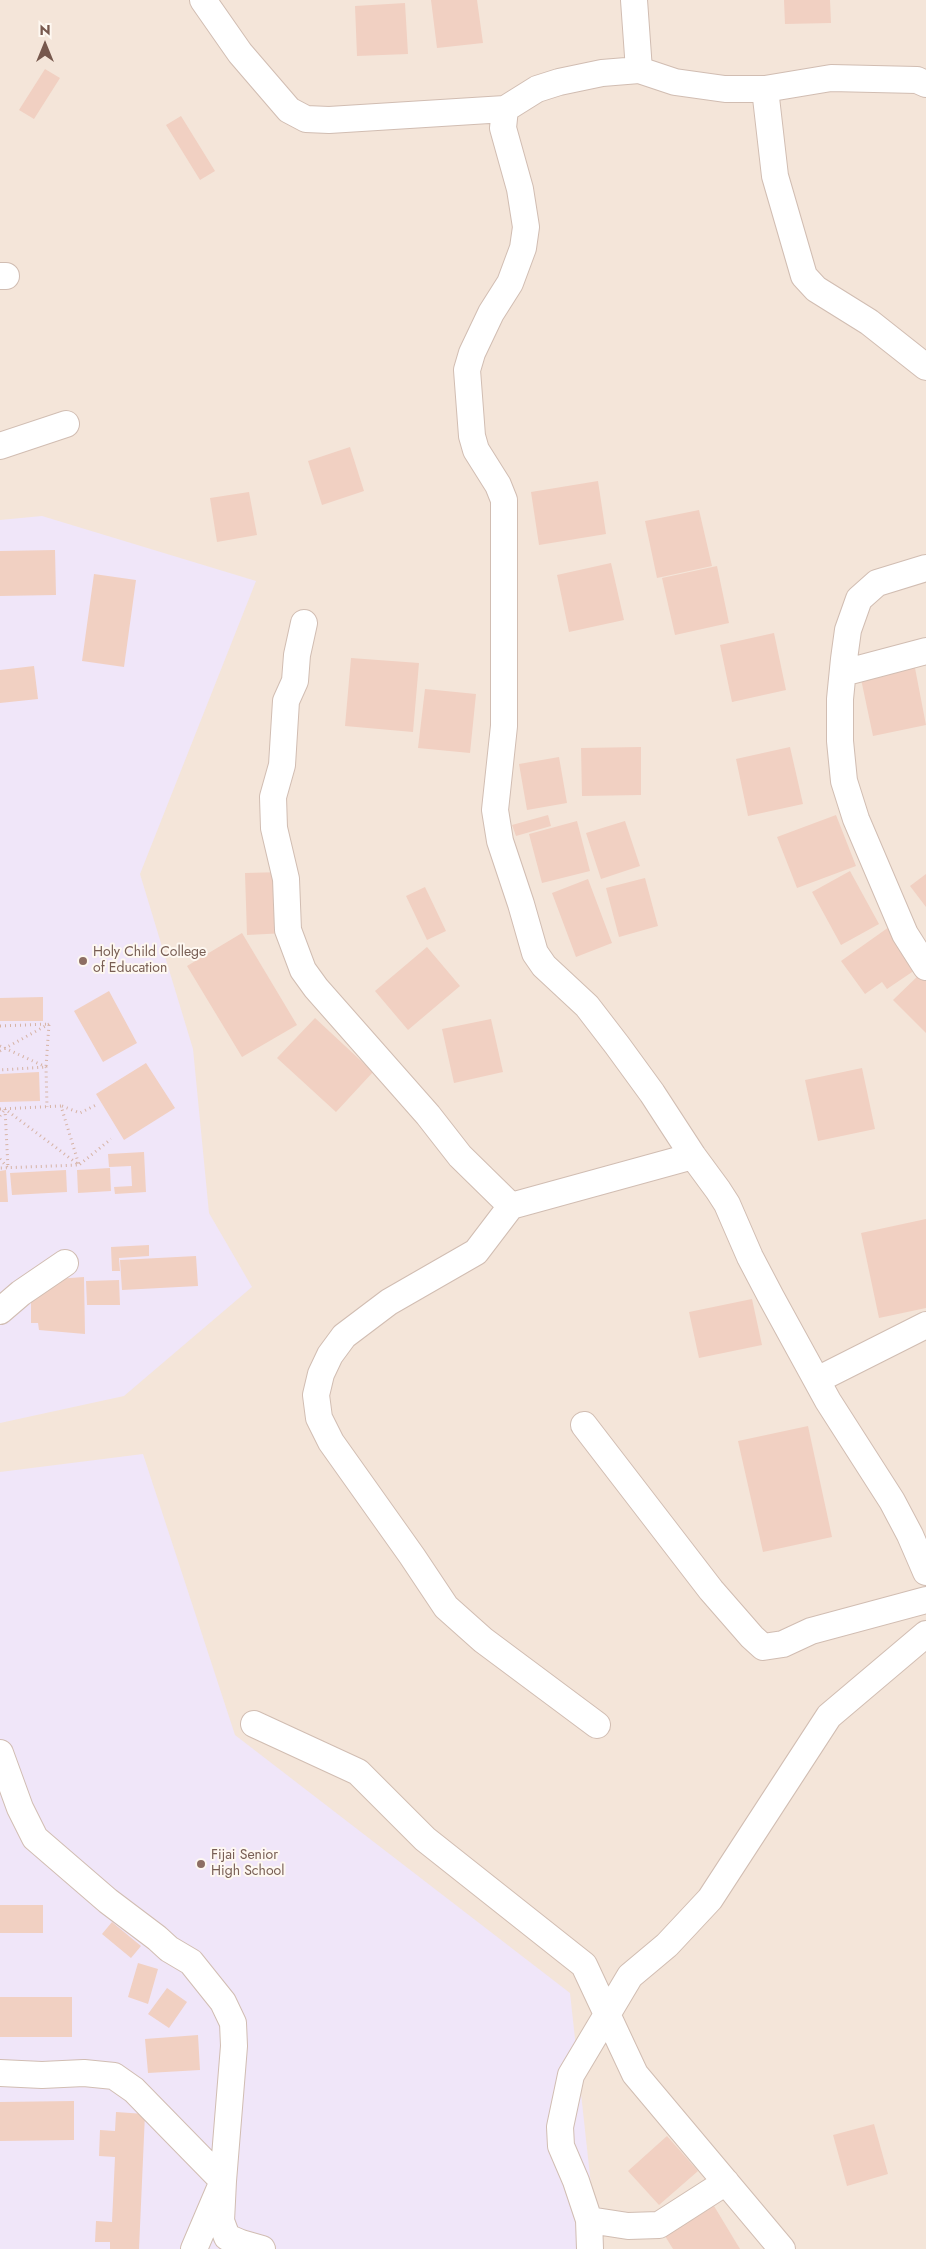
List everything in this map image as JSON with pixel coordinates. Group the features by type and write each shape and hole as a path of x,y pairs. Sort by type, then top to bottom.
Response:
{"street":[{"path":"203,0 240,53 289,110 306,119 329,120 505,109 537,89 559,82 602,73 639,70 675,82 725,89 765,89 831,78 917,80 926,84"},
{"path":"634,0 639,70"},
{"path":"765,89 775,176 804,276 816,289 869,322 926,367"},
{"path":"505,109 503,128 520,189 526,227 524,241 510,283 491,313 472,353 467,370 472,436 476,450 498,485 504,500 504,726 495,810 500,841 535,953 544,966 587,1006 617,1045 727,1204 750,1257 817,1380 892,1501 910,1535 926,1572"},
{"path":"0,446 66,424"},
{"path":"926,568 877,583 859,599 848,630 843,673 840,741 844,781 856,820 905,934 926,967"},
{"path":"304,623 297,655 295,681 286,701 282,765 273,797 274,828 281,865 285,873 288,930 294,951 303,970 346,1024 428,1114 460,1156 511,1206"},
{"path":"843,673 926,651"},
{"path":"597,1725 483,1640 446,1607 331,1442 319,1418 316,1396 321,1374 330,1355 344,1336 389,1302 476,1252 511,1206 693,1156"},
{"path":"0,1311 21,1293 64,1263"},
{"path":"817,1380 926,1325"},
{"path":"584,1425 711,1590 763,1647 783,1644 811,1631 926,1600"},
{"path":"590,2249 589,2220 576,2181 560,2146 560,2127 571,2075 630,1976 667,1945 710,1900 829,1716 926,1634"},
{"path":"254,1724 358,1772 425,1839 584,1965 635,2074 782,2249"},
{"path":"0,1753 20,1808 36,1838 108,1902 169,1949 191,1962 223,2002 233,2023 234,2046 221,2222 227,2237 262,2249"},
{"path":"0,2073 42,2075 84,2073 114,2076 134,2090 223,2181"},
{"path":"194,2249 223,2181"},
{"path":"589,2220 628,2226 659,2225 726,2182"}],"path":[{"path":"0,1026 49,1024"},
{"path":"0,1051 49,1024"},
{"path":"47,1107 46,1067 49,1024"},
{"path":"0,1046 46,1067"},
{"path":"0,1070 46,1067"},
{"path":"0,1109 61,1106 80,1113 96,1105"},
{"path":"61,1106 79,1165"},
{"path":"5,1109 79,1165"},
{"path":"0,1116 5,1109"},
{"path":"5,1109 8,1168"},
{"path":"0,1168 79,1165 111,1139"},
{"path":"0,1159 8,1168"}],"shaded area":[{"path":"0,0 926,0 926,2249 0,2249"},
{"name":"Holy Child College of Education","path":"42,516 256,581 140,874 193,1049 209,1213 252,1287 124,1396 0,1423 0,520"},
{"name":"Fijai Senior High School","path":"143,1454 235,1735 570,1993 598,2249 0,2249 0,1472"}],"building":[{"path":"431,0 477,0 483,43 437,48"},
{"path":"784,0 830,0 831,23 785,24"},
{"path":"405,3 408,54 357,56 355,6"},
{"path":"45,69 60,78 34,119 19,110"},
{"path":"181,116 215,171 200,180 166,125"},
{"path":"350,447 364,491 322,505 308,461"},
{"path":"598,481 606,534 539,545 531,492"},
{"path":"249,492 257,535 217,542 210,498"},
{"path":"699,510 712,566 657,578 645,521"},
{"path":"55,550 56,595 0,596 0,551"},
{"path":"611,563 624,620 569,632 557,575"},
{"path":"717,566 729,623 675,635 662,578"},
{"path":"94,574 136,580 124,667 82,661"},
{"path":"774,633 786,690 732,702 720,645"},
{"path":"351,658 419,663 413,732 345,726"},
{"path":"34,666 38,699 0,703 0,670"},
{"path":"915,668 926,725 873,736 861,679"},
{"path":"425,689 476,694 470,753 418,748"},
{"path":"641,747 641,795 582,796 581,748"},
{"path":"790,747 803,804 748,816 736,759"},
{"path":"559,757 567,803 527,810 519,764"},
{"path":"548,815 551,826 516,836 512,825"},
{"path":"836,815 856,866 797,888 777,837"},
{"path":"577,821 590,871 542,883 529,834"},
{"path":"625,821 640,866 601,879 586,833"},
{"path":"850,871 879,924 841,945 812,892"},
{"path":"283,872 286,933 247,935 245,873"},
{"path":"926,874 926,907 910,886"},
{"path":"645,878 658,926 619,937 606,888"},
{"path":"588,879 612,943 576,957 552,893"},
{"path":"425,887 446,931 427,940 406,896"},
{"path":"889,927 918,968 887,989 882,982 865,994 841,961"},
{"path":"242,933 297,1025 242,1057 187,966"},
{"path":"427,947 460,986 408,1030 375,991"},
{"path":"920,974 926,980 926,1033 893,1000"},
{"path":"109,991 137,1043 103,1062 74,1011"},
{"path":"43,997 43,1021 0,1021 0,998"},
{"path":"315,1018 373,1072 336,1112 277,1058"},
{"path":"491,1019 503,1072 454,1083 442,1029"},
{"path":"146,1063 175,1108 124,1140 96,1094"},
{"path":"862,1068 875,1129 818,1141 805,1080"},
{"path":"39,1072 40,1101 0,1102 0,1074"},
{"path":"144,1152 146,1192 115,1194 114,1187 132,1186 131,1166 109,1167 108,1154"},
{"path":"110,1168 111,1191 78,1193 77,1170"},
{"path":"6,1170 8,1202 0,1202 0,1171"},
{"path":"66,1170 67,1192 12,1195 10,1173"},
{"path":"926,1219 926,1308 879,1318 861,1233"},
{"path":"149,1245 149,1256 119,1258 120,1271 112,1271 111,1247"},
{"path":"196,1256 198,1286 122,1290 120,1260"},
{"path":"84,1277 85,1334 39,1330 38,1323 31,1323 31,1287 42,1280"},
{"path":"119,1280 120,1305 87,1305 86,1281"},
{"path":"752,1299 762,1345 699,1358 689,1312"},
{"path":"808,1426 832,1537 763,1552 738,1441"},
{"path":"0,1905 43,1905 43,1933 0,1933"},
{"path":"112,1922 141,1946 131,1958 102,1934"},
{"path":"138,1963 158,1969 148,2004 128,1997"},
{"path":"167,1988 187,2002 169,2028 148,2014"},
{"path":"0,1997 72,1997 72,2037 0,2037"},
{"path":"198,2035 200,2070 148,2073 145,2039"},
{"path":"74,2101 74,2140 0,2141 0,2102"},
{"path":"116,2112 145,2114 139,2249 110,2249 110,2242 95,2242 96,2221 112,2222 115,2157 99,2156 100,2130 115,2131"},
{"path":"874,2124 888,2174 847,2186 833,2135"},
{"path":"667,2136 698,2171 659,2205 628,2171"},
{"path":"714,2206 740,2249 673,2249 665,2236"}],"place":[{"name":"Holy Child College of Education","path":"83,961"},
{"name":"Fijai Senior High School","path":"201,1864"}]}
